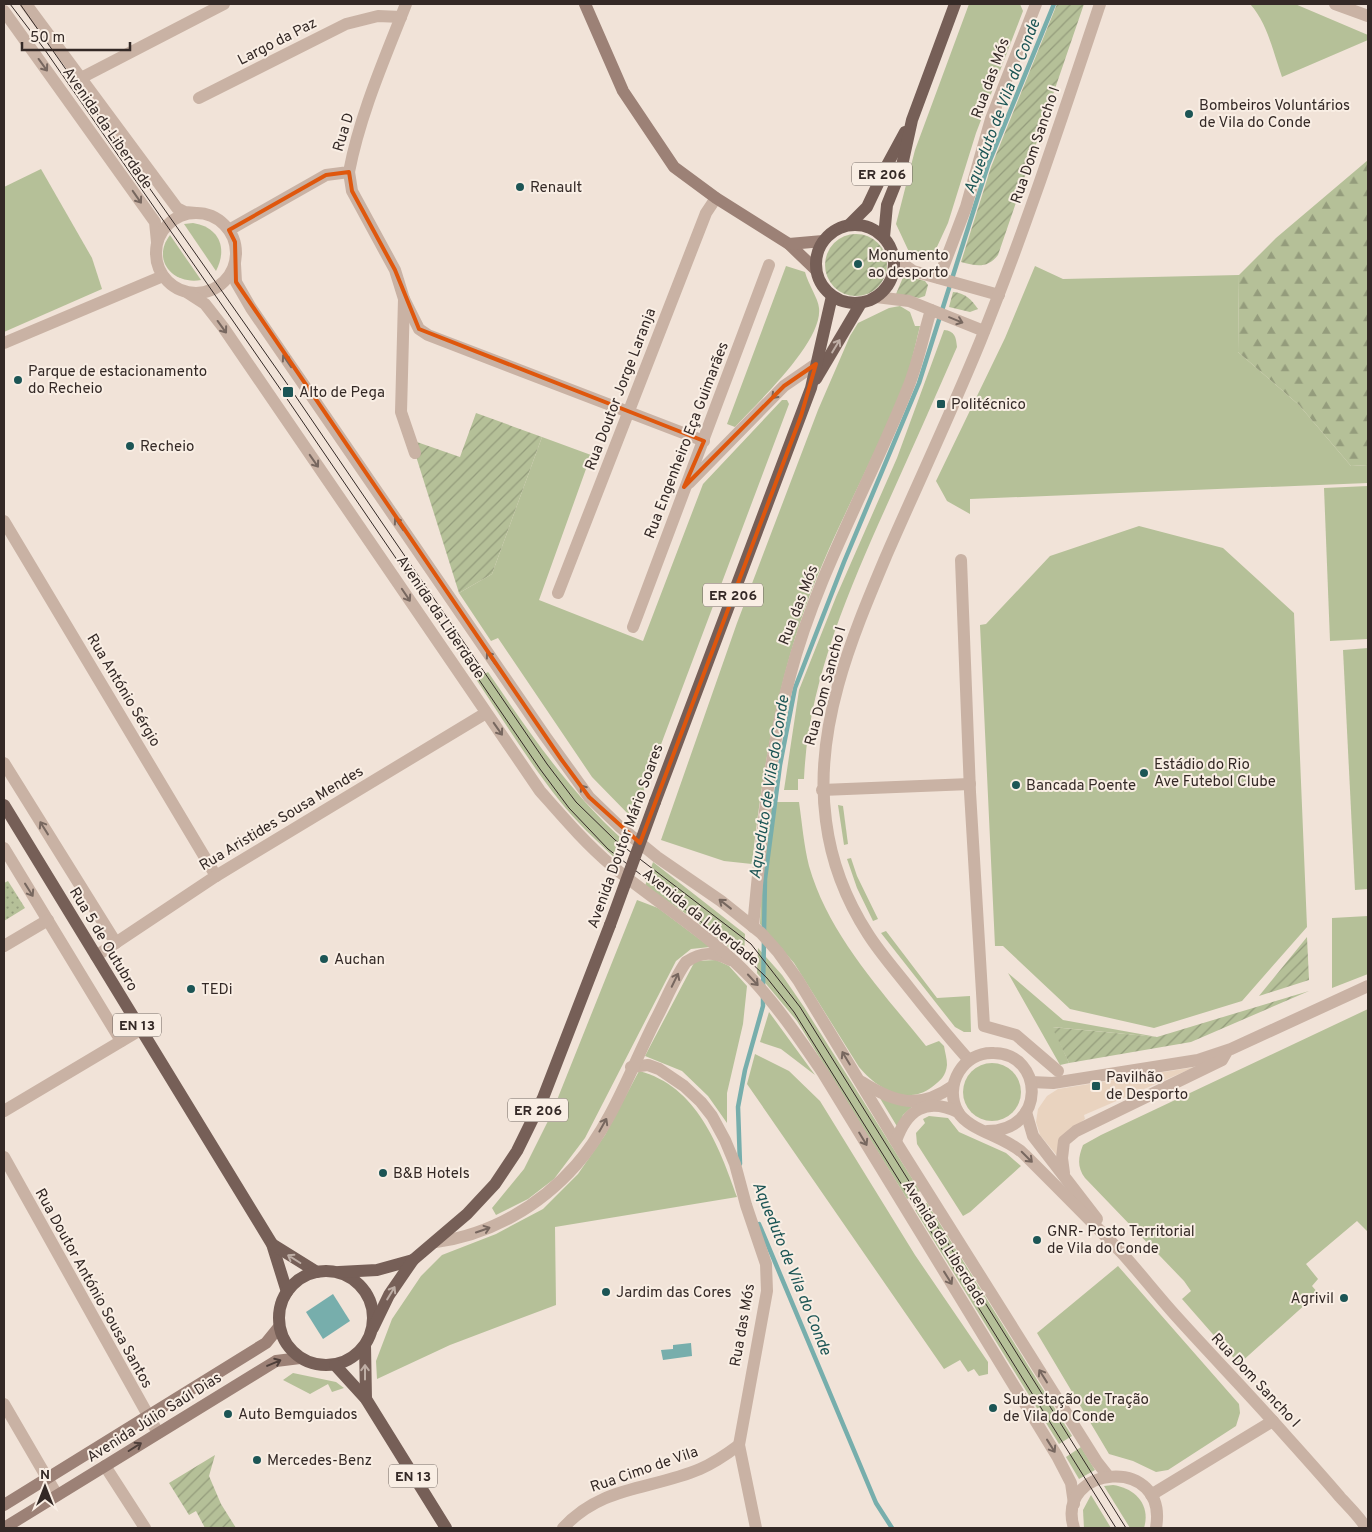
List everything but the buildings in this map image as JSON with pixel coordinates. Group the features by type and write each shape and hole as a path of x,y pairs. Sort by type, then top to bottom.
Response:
{"main road":[{"path":"584,4 623,91 674,167 716,198 788,244 816,270"},
{"name":"ER 206","path":"884,237 887,205 901,170 912,120 955,4"},
{"name":"ER 206","path":"823,241 830,233 849,225 868,207 886,167 912,120"},
{"path":"788,244 823,241 816,260 816,270 822,284 832,296 846,302 861,303 876,298 891,280 894,258 884,237 868,227 849,225"},
{"name":"Avenida Doutor Mário Soares","path":"373,1328 389,1295 413,1260 468,1214 494,1184 534,1120 610,925 811,388 832,296"},
{"name":"Avenida Doutor Mário Soares","path":"811,388 861,303"},
{"name":"Rua 5 de Outubro","path":"4,805 272,1244 287,1292"},
{"name":"Rua 5 de Outubro","path":"272,1244 317,1272"},
{"name":"Avenida Doutor Mário Soares","path":"336,1272 377,1270 413,1260"},
{"path":"317,1272 336,1272 353,1279 366,1292 373,1309 373,1328 365,1345 352,1358 335,1365 316,1365 300,1358 286,1345 279,1327 280,1309 287,1292 300,1279 317,1272"},
{"name":"Avenida Júlio Saúl Dias","path":"4,1505 266,1343 279,1327"},
{"path":"365,1345 366,1399"},
{"name":"Avenida Júlio Saúl Dias","path":"4,1528 276,1361 300,1358"},
{"name":"EN 13","path":"335,1365 366,1399 446,1528"}],"street":[{"name":"Avenida da Liberdade","path":"26,4 177,208 185,212 196,213"},
{"path":"81,78 224,4"},
{"name":"Rua D","path":"229,230 326,175 349,172 352,155 379,75 406,4"},
{"name":"Rua das Mós","path":"939,278 966,207 991,119 1036,4"},
{"name":"Rua Dom Sancho I","path":"969,1060 949,1039 868,934 846,892 832,854 822,790 822,759 851,644 1017,251 1100,4"},
{"path":"1335,4 1368,16"},
{"name":"Avenida da Liberdade","path":"4,11 155,222 157,242"},
{"name":"Largo da Paz","path":"199,98 346,24 378,16 400,17"},
{"path":"349,172 352,192 395,270 404,299 419,329 704,441"},
{"name":"Rua Doutor Jorge Laranja","path":"558,593 706,213 716,198"},
{"path":"196,213 209,215 220,221 229,230 235,242 235,264 230,276 216,288 207,292 188,293 174,286 163,276 156,254 157,242 165,227 172,221 187,214 196,213"},
{"path":"894,258 913,271 999,295"},
{"name":"Avenida da Liberdade","path":"235,264 236,282 251,308 556,751 589,796 619,826 657,857 721,901 752,926 778,952 798,980 896,1141 1097,1462 1108,1476"},
{"name":"Rua Engenheiro Eça Guimarães","path":"634,627 769,265"},
{"path":"4,343 163,276"},
{"name":"Avenida da Liberdade","path":"188,293 205,304 223,327 540,791 587,843 610,864 733,961 778,1009 823,1073 1057,1456 1071,1483 1074,1504 1072,1527"},
{"path":"876,298 909,301 984,331"},
{"path":"404,299 401,412 415,453"},
{"name":"Rua das Mós","path":"752,926 763,814 790,676 807,622 908,388 931,310"},
{"path":"686,486 784,386 816,364"},
{"name":"Rua António Sérgio","path":"4,521 216,876"},
{"path":"962,560 970,784 984,1026 1016,1035 1058,1070"},
{"name":"Rua Aristides Sousa Mendes","path":"96,956 216,876 486,713"},
{"name":"Rua 5 de Outubro","path":"4,763 116,943"},
{"path":"822,790 970,784"},
{"path":"4,848 121,1041"},
{"path":"4,946 48,920"},
{"path":"436,1242 451,1240 500,1223 530,1206 554,1186 576,1165 598,1134 686,962 695,956 706,953 716,953 733,961"},
{"path":"958,1112 954,1100 953,1086 959,1072 969,1060 980,1054 993,1052 1006,1055 1017,1061 1026,1070 1031,1082 1053,1083 1188,1062 1227,1050 1324,1008 1368,986"},
{"path":"4,1111 140,1030"},
{"path":"1064,1173 1062,1158 1064,1141 1076,1131 1222,1060 1227,1050"},
{"name":"Rua das Mós","path":"631,1068 648,1065 659,1069 684,1086 701,1102 712,1116 726,1140 735,1164 746,1205 766,1264 767,1291 740,1445 756,1528"},
{"path":"860,1081 887,1097 917,1102 944,1093 953,1086"},
{"name":"Rua Dom Sancho I","path":"1031,1082 1032,1093 1026,1112 1033,1136 1064,1173 1122,1254"},
{"path":"896,1141 902,1124 918,1109 933,1105 947,1107 958,1112"},
{"name":"Rua Dom Sancho I","path":"958,1112 975,1128 987,1131 1020,1150 1122,1254 1174,1314 1273,1421 1366,1528"},
{"path":"987,1131 1010,1128 1026,1112"},
{"name":"Rua Doutor António Sousa Santos","path":"4,1157 158,1433"},
{"path":"4,1404 57,1495"},
{"path":"1151,1495 1273,1421"},
{"name":"Rua Cimo de Vila","path":"563,1528 586,1507 601,1498 698,1470 720,1459 740,1445"},
{"path":"106,1466 145,1528"},
{"path":"1074,1504 1078,1495 1089,1484 1108,1476 1132,1479 1143,1486 1151,1495 1156,1511 1156,1528"}],"highlighted area":[{"path":"349,172 352,191 395,270 419,329 704,441 684,487 784,386 816,364 801,416 640,843 589,797 561,759 236,282 235,242 229,230 326,175"}],"green space":[{"path":"969,4 1020,4 1023,11 976,133 948,223 930,262 910,254 896,224 915,150"},
{"path":"1057,4 1084,4 998,255 990,263 981,265 961,262 991,167"},
{"path":"1250,4 1295,4 1368,35 1368,40 1282,77 1266,29"},
{"path":"1368,160 1368,465 1351,466 1299,405 1238,352 1239,275 1276,238"},
{"path":"41,169 92,258 102,289 4,332 4,187"},
{"path":"193,223 209,229 219,240 221,254 216,271 184,224"},
{"path":"850,234 862,234 878,243 885,253 887,265 885,277 878,287 862,296 850,296 839,291 830,282 825,271 825,259 830,248 839,239"},
{"path":"170,235 201,280 191,281 182,279 168,269 164,262 163,253"},
{"path":"786,266 805,272 819,308 817,322 811,338 787,371 735,427 727,424"},
{"path":"1035,266 1063,279 1239,275 1238,352 1299,405 1351,466 1368,465 1368,483 970,499 970,514 947,501 936,481 1005,338"},
{"path":"904,275 925,281 928,285 925,296 919,298 896,294"},
{"path":"953,292 967,297 978,309 970,312 949,307"},
{"path":"900,306 910,312 915,326 920,326 911,363 891,415 823,562 800,623 783,682 770,742 752,864 724,861 661,840 737,623 818,410 850,336 858,323 889,308"},
{"path":"944,330 954,335 957,347 844,605 832,639 813,708 804,779 798,779 798,790 784,790 799,690 836,597 897,458"},
{"path":"782,400 787,400 789,404 633,819 592,777 498,638 491,641 459,593 492,574 542,437 591,455 539,600 643,641 703,484"},
{"path":"476,413 542,437 492,574 459,593 415,453 414,441 460,457"},
{"path":"1368,486 1368,639 1330,641 1324,488"},
{"name":"Estádio do Rio Ave Futebol Clube","path":"1139,526 1223,548 1294,613 1307,927 1242,1001 1154,1028 1070,1009 1003,946 995,946 980,625 986,624 1050,556"},
{"path":"1368,648 1368,889 1355,890 1343,650"},
{"path":"488,672 550,760 584,801 623,840 616,859 586,831 566,808 527,756 476,679"},
{"path":"772,802 799,802 809,866 818,892 843,939 875,983 926,1046 939,1041 944,1046 947,1063 946,1069 942,1078 932,1087 913,1095 903,1095 883,1088 866,1075 859,1067 794,963 760,924 762,870"},
{"path":"838,805 843,806 848,844 844,845"},
{"path":"851,858 857,876 878,919 873,921 857,888 847,859"},
{"path":"653,862 745,934 744,960 695,920 645,886"},
{"path":"8,881 25,908 4,921 4,883"},
{"path":"637,900 658,908 710,947 691,949 676,961 585,1138 554,1179 528,1199 496,1215 492,1208 524,1169 551,1115"},
{"path":"1368,916 1368,974 1332,988 1332,918"},
{"path":"886,931 937,998 970,996 971,1032 964,1032 955,1027 881,933"},
{"path":"1307,937 1309,980 1259,996"},
{"path":"758,948 782,975 804,1007 920,1191 907,1199 797,1021 757,973"},
{"path":"716,960 729,966 747,986 743,1024 727,1093 727,1123 708,1096 682,1071 645,1056 695,961"},
{"path":"1008,973 1063,1020 1157,1037 1053,1027 1069,1063 1060,1065"},
{"path":"1309,991 1191,1042 1069,1063 1052,1027 1157,1037"},
{"path":"1368,1009 1368,1232 1357,1221 1306,1264 1318,1279 1312,1286 1318,1293 1239,1364 1182,1299 1191,1291 1184,1281 1085,1178 1079,1162 1083,1145"},
{"path":"769,1012 815,1075 781,1049 760,1042"},
{"path":"755,1054 789,1071 820,1101 915,1255 988,1362 988,1374 979,1376 974,1369 968,1372 960,1360 944,1369 747,1084"},
{"path":"992,1063 1003,1065 1016,1076 1021,1092 1019,1103 1008,1116 992,1121 981,1119 968,1108 963,1092 965,1081 976,1068"},
{"path":"639,1071 659,1079 676,1090 691,1104 703,1120 713,1139 737,1197 555,1227 556,1305 450,1345 377,1379 376,1361 392,1319 421,1276 442,1255 496,1234 543,1209 578,1174 605,1135"},
{"path":"878,1095 914,1105 903,1115 898,1128"},
{"path":"929,1116 948,1118 959,1132 1006,1153 1021,1166 970,1212 963,1216 917,1144 916,1133 925,1123 923,1119"},
{"path":"927,1203 1072,1436 1059,1444 915,1210"},
{"path":"1118,1266 1239,1404 1240,1413 1236,1426 1168,1470 1156,1472 1133,1461 1109,1454 1037,1333"},
{"path":"293,1373 336,1382 344,1388 332,1392 328,1384 310,1394 283,1380"},
{"path":"1081,1447 1095,1470 1079,1479 1066,1457"},
{"path":"215,1455 209,1476 221,1504 236,1528 205,1528 196,1511 189,1515 169,1483"},
{"path":"1113,1485 1128,1490 1139,1499 1145,1512 1144,1528 1130,1528 1104,1486"},
{"path":"1091,1495 1111,1528 1084,1528 1083,1510"}],"shaded area":[{"path":"1195,1067 1084,1115 1085,1119 1069,1131 1059,1158 1040,1135 1036,1122 1038,1109 1047,1096 1058,1089"}],"water":[{"path":"333,1294 350,1321 323,1339 306,1312"},
{"path":"691,1343 692,1356 663,1360 661,1350 673,1349 673,1345"}],"waterway":[{"name":"Aqueduto de Vila do Conde","path":"764,932 765,879 780,765 795,688 844,562 919,383 988,165 1054,4"},
{"name":"Aqueduto de Vila do Conde","path":"763,987 764,940"},
{"name":"Aqueduto de Vila do Conde","path":"740,1164 738,1107 745,1070 763,1006 763,995"},
{"name":"Aqueduto de Vila do Conde","path":"759,1224 876,1503 892,1528"}],"tram line":[{"path":"10,4 45,50 283,393 540,769 569,808 608,849 741,953 767,978 794,1012 1116,1528"},
{"path":"20,4 290,388 547,764 576,802 615,840 751,944 800,1007 1126,1528"}],"place":[{"name":"Bombeiros Voluntários de Vila do Conde","path":"1189,114"},
{"name":"Renault","path":"520,187"},
{"name":"Monumento ao desporto","path":"858,264"},
{"name":"Parque de estacionamento do Recheio","path":"18,380"},
{"name":"Alto de Pega","path":"288,392"},
{"name":"Politécnico","path":"941,404"},
{"name":"Recheio","path":"130,446"},
{"name":"Estádio do Rio Ave Futebol Clube","path":"1144,773"},
{"name":"Bancada Poente","path":"1016,785"},
{"name":"Auchan","path":"324,959"},
{"name":"TEDi","path":"191,989"},
{"name":"Pavilhão de Desporto","path":"1096,1086"},
{"name":"B&B Hotels","path":"383,1173"},
{"name":"GNR- Posto Territorial de Vila do Conde","path":"1037,1240"},
{"name":"Jardim das Cores","path":"606,1292"},
{"name":"Agrivil","path":"1344,1298"},
{"name":"Subestação de Tração de Vila do Conde","path":"993,1408"},
{"name":"Auto Bemguiados","path":"228,1414"},
{"name":"Mercedes-Benz","path":"257,1460"}]}
